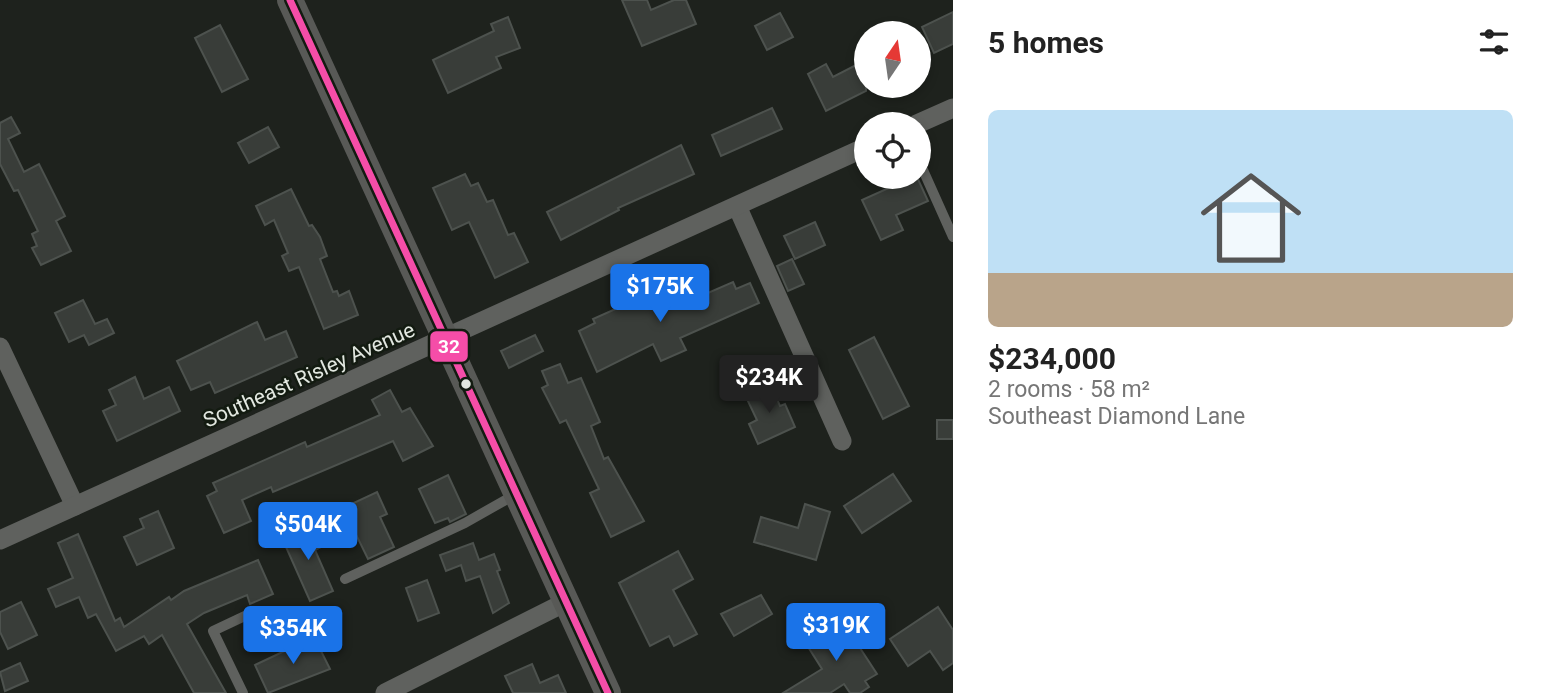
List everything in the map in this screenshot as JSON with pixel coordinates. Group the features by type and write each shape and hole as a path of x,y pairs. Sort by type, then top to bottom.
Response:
{"main road":[{"path":"290,0 608,693"}],"street":[{"path":"931,118 953,108"},
{"name":"Southeast Risley Avenue","path":"0,540 854,152"},
{"path":"737,206 842,441"},
{"path":"0,347 75,506"},
{"path":"385,693 566,603"}],"lane":[{"path":"931,188 953,237"},
{"path":"345,579 465,523 517,494"},
{"path":"243,693 213,631 249,614"}],"building":[{"path":"622,0 647,0 651,10 674,0 686,0 696,24 642,46"},
{"path":"953,12 953,44 934,53 931,46 931,23"},
{"path":"780,13 793,37 767,50 755,26"},
{"path":"508,17 520,48 496,57 501,68 448,93 433,60 494,31 491,24"},
{"path":"220,25 248,79 222,92 195,38"},
{"path":"826,64 833,77 854,66 854,97 826,111 808,74"},
{"path":"772,108 782,129 721,156 712,135"},
{"path":"11,117 20,133 8,139 24,172 39,164 65,216 56,221 71,251 41,265 32,248 37,246 32,234 38,231 18,190 14,191 0,164 0,123"},
{"path":"268,127 279,147 249,163 238,143"},
{"path":"681,145 694,174 618,208 619,210 561,240 547,212"},
{"path":"465,174 471,186 478,183 487,202 493,200 508,235 514,233 528,262 495,278 469,222 452,230 433,188"},
{"path":"291,189 309,226 312,225 320,237 327,256 320,259 333,292 337,291 339,296 349,291 358,315 324,329 299,267 289,271 282,256 288,253 274,220 265,225 256,206"},
{"path":"886,189 922,189 928,201 896,215 903,230 881,240 862,200"},
{"path":"815,222 825,245 795,259 784,236"},
{"path":"792,259 804,284 788,291 777,266"},
{"path":"733,282 736,289 750,283 759,303 680,338 686,350 661,361 653,344 597,372 579,331 595,323 593,319 640,298 643,305 662,297 666,306 706,289 708,293"},
{"path":"83,300 95,324 107,319 114,333 89,345 84,335 69,342 55,313"},
{"path":"257,322 265,340 286,331 297,357 215,393 210,382 191,390 177,361"},
{"path":"535,335 543,351 509,368 501,351"},
{"path":"874,337 909,406 883,419 849,350"},
{"path":"560,364 568,383 581,378 600,422 591,426 604,459 608,457 644,521 611,537 590,493 599,489 566,420 560,423 542,388 548,385 542,371"},
{"path":"135,377 144,399 169,387 180,411 117,441 103,411 116,405 109,390"},
{"path":"771,385 780,406 785,404 795,427 758,444 749,424 757,420 746,397"},
{"path":"390,390 402,412 410,408 433,446 403,461 393,441 273,492 271,487 242,500 251,521 224,533 207,496 217,491 213,483 305,442 307,447 380,415 372,400"},
{"path":"937,420 953,420 953,439 937,439"},
{"path":"893,474 911,501 862,533 844,506"},
{"path":"448,475 466,514 450,522 448,518 435,523 419,489"},
{"path":"377,492 387,514 380,517 394,547 368,559 343,508"},
{"path":"805,504 830,512 816,560 754,542 761,517 798,528"},
{"path":"158,511 174,548 137,565 124,537 144,528 140,519"},
{"path":"312,525 321,547 315,550 333,591 310,601 282,538"},
{"path":"78,534 115,621 120,618 124,627 169,597 171,600 184,591 258,560 273,594 250,604 247,595 204,613 187,624 226,693 194,693 162,635 149,644 144,636 116,651 96,614 88,618 79,597 56,607 48,589 73,578 58,543"},
{"path":"473,543 479,560 494,554 500,570 497,571 509,603 493,613 480,576 466,581 461,565 446,571 440,555"},
{"path":"678,551 693,579 673,590 697,634 674,646 669,636 650,646 619,583"},
{"path":"427,580 439,613 418,621 406,588"},
{"path":"761,595 772,614 734,636 721,614"},
{"path":"21,602 37,635 8,649 0,632 0,612"},
{"path":"938,607 953,630 953,663 943,670 930,651 908,666 890,639"},
{"path":"841,619 877,674 865,681 869,687 860,693 850,693 844,684 830,693 783,693 822,669 805,642"},
{"path":"314,637 330,669 268,693 255,665"},
{"path":"20,663 28,681 5,691 0,672"},
{"path":"532,664 540,683 558,675 566,693 513,693 505,676"}],"transit line":[{"name":"32","path":"290,0 608,693"}]}
